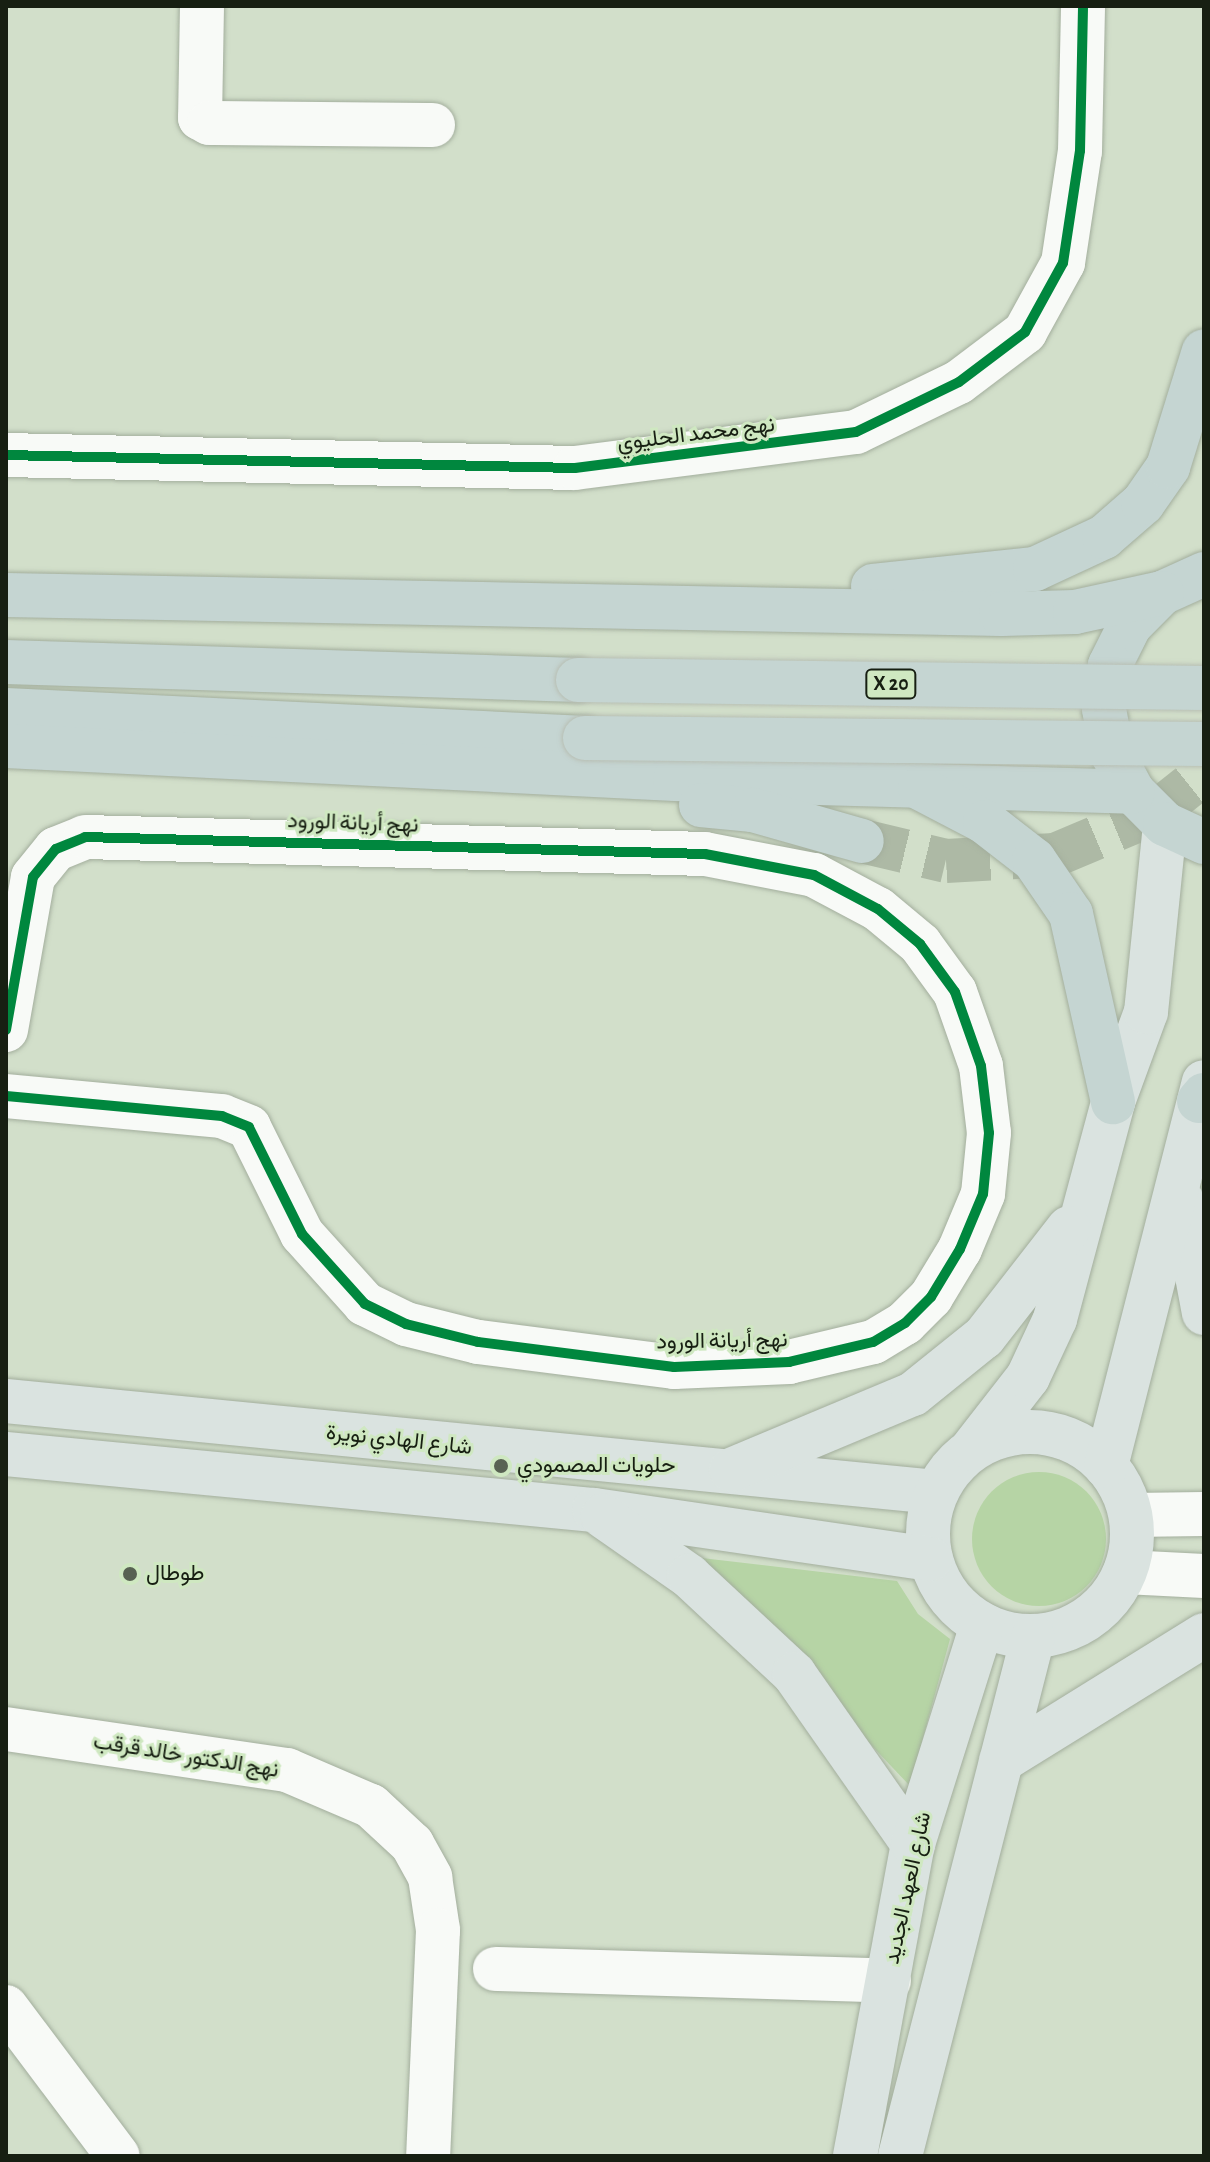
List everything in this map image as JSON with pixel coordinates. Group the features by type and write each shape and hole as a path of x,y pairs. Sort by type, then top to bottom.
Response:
{"highway":[{"path":"494,605 976,580 1073,556 1143,503 1168,467 1204,351"},
{"path":"6,595 1001,614 1075,612 1189,573"},
{"path":"1185,833 1133,792 1112,753 1104,709 1110,665 1130,625 1189,573"},
{"name":"X 20","path":"6,662 578,680 1204,688"},
{"path":"6,710 585,738 1204,744"},
{"path":"6,746 1133,792"},
{"path":"6,746 340,789 753,810 862,841"},
{"path":"915,785 985,822 1034,860 1071,914 1113,1102"}],"main road":[{"path":"972,1449 1006,1435 1042,1433 1077,1444 1106,1466 1131,1515 1125,1572 1089,1618 1033,1637 982,1625 949,1597 930,1559 927,1525 936,1492 1028,1377 1055,1319 1091,1196 1113,1102 1146,1012 1185,833"},
{"path":"1106,1466 1202,1093"},
{"path":"1180,1183 1204,1313"},
{"path":"726,1472 913,1394 984,1337 1091,1196"},
{"name":"شارع الهادي نويرة","path":"6,1401 936,1492"},
{"path":"6,1454 594,1510 930,1559"},
{"path":"594,1510 689,1576 794,1674 913,1844"},
{"name":"شارع العهد الجديد","path":"855,2156 913,1844 982,1625"},
{"path":"1001,1761 1204,1635"},
{"path":"900,2156 1033,1637"}],"street":[{"path":"202,6 200,118 209,123 433,125"},
{"name":"نهج محمد الحليوي","path":"6,455 575,468 856,432 959,382 1025,332 1063,263 1080,151 1083,6"},
{"name":"نهج أريانة الورود","path":"6,1030 33,877 56,849 85,837 705,854 814,875 878,909 920,944 955,992 981,1066 989,1133 983,1194 960,1249 931,1297 905,1323 873,1342 789,1362 674,1367 478,1342 406,1324 365,1304 302,1234 249,1127 222,1116 6,1096"},
{"path":"1131,1515 1204,1514"},
{"path":"1125,1572 1204,1576"},
{"name":"نهج الدكتور خالد قرقب","path":"6,1729 287,1770 371,1806 412,1844 430,1877 438,1930 428,2156"},
{"path":"495,1969 889,1981"},
{"path":"6,2007 118,2156"}],"green space":[{"path":"1039,1472 1065,1477 1087,1491 1101,1513 1106,1539 1101,1565 1087,1587 1065,1601 1039,1606 1013,1601 991,1587 977,1565 972,1539 977,1513 991,1491 1013,1477"},
{"path":"693,1557 897,1581 918,1614 950,1639 910,1786"}],"tunnel":[{"path":"862,841 946,861 1055,855 1155,813 1204,774"}],"cycle path":[{"path":"6,455 575,468 856,432 959,382 1025,332 1063,263 1080,151 1083,6"},
{"path":"6,1030 33,877 56,849 85,837 705,854 814,875 878,909 920,944 955,992 981,1066 989,1133 983,1194 960,1249 931,1297 905,1323 873,1342 789,1362 674,1367 478,1342 406,1324 365,1304 302,1234 249,1127 222,1116 6,1096"}],"place":[{"name":"حلويات المصمودي","path":"501,1466"},
{"name":"طوطال","path":"130,1574"}]}
